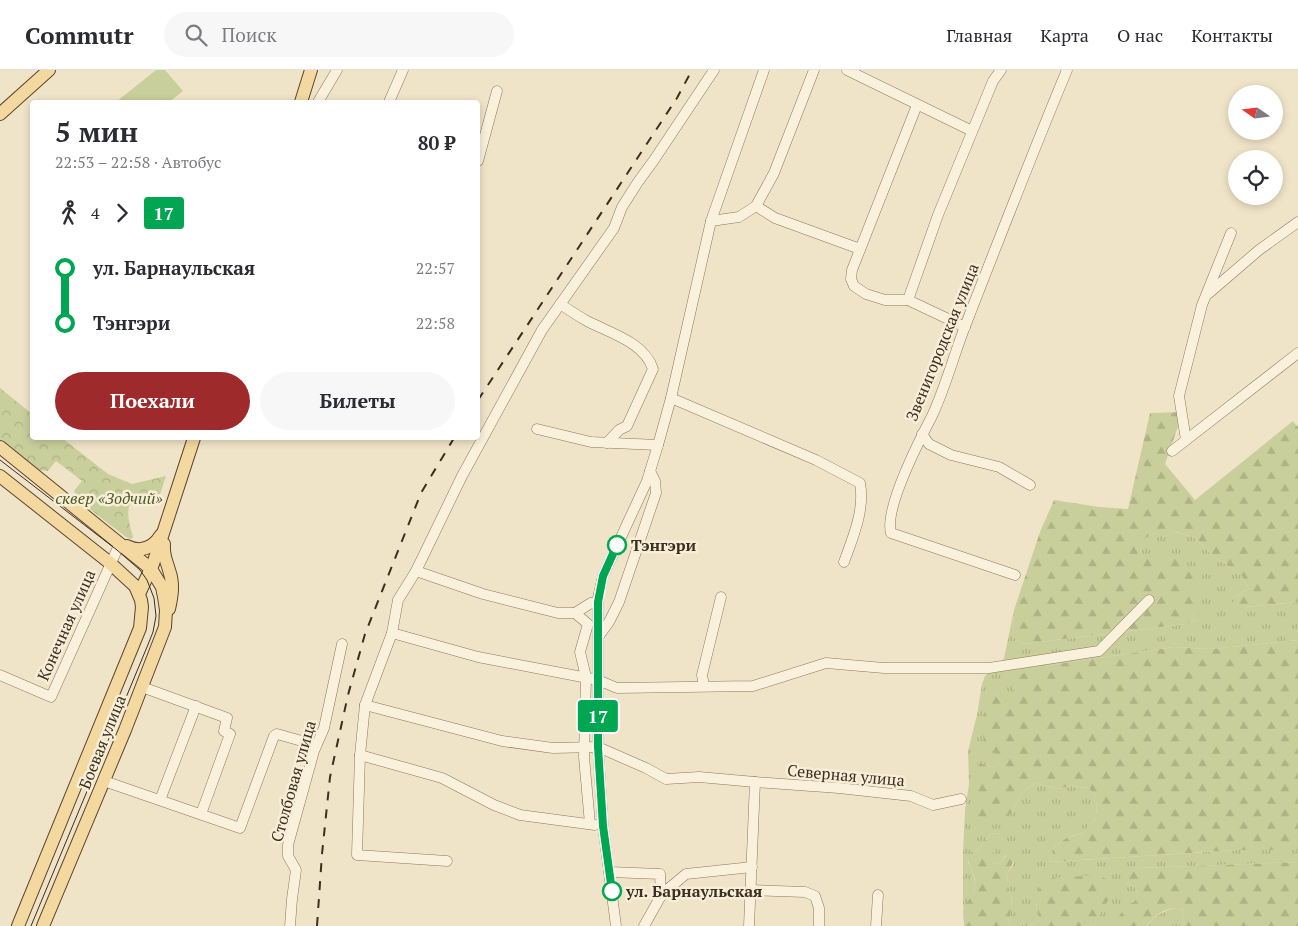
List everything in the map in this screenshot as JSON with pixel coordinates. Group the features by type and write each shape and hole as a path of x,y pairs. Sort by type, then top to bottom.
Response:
{"main road":[{"path":"0,114 49,70"},
{"path":"302,100 311,70"},
{"name":"Боевая улица","path":"18,926 140,628 140,600 152,569 193,440"},
{"path":"0,447 152,569"},
{"path":"0,476 110,563 135,586 140,600"},
{"path":"120,543 143,550 156,544 165,529"},
{"path":"165,529 164,557 170,571 173,594 165,627"},
{"name":"Боевая улица","path":"44,926 165,627 166,610 162,586 152,569"}],"street":[{"path":"319,100 337,70"},
{"path":"390,100 403,70"},
{"path":"447,862 358,855 360,755 365,705 392,633 398,600 416,571 462,476 542,330 614,228 622,207 714,70"},
{"path":"616,926 603,826 598,747 598,602 603,576 650,471 671,398 711,221 764,70"},
{"path":"711,221 740,217 756,206 774,173 814,70"},
{"path":"846,70 972,131"},
{"path":"908,300 938,215 993,81 1001,70"},
{"name":"Звенигородская улица","path":"1014,575 891,533 889,527 890,515 922,434 941,396 964,327 1067,70"},
{"path":"480,155 497,91"},
{"path":"917,105 852,270 851,279 854,286 866,294 885,300 908,300 964,327"},
{"path":"756,206 775,218 860,249"},
{"path":"1206,295 1259,250 1298,222"},
{"path":"1186,440 1179,396 1202,305 1231,233"},
{"path":"560,304 584,320 626,340 642,351 650,360 653,369 627,426 619,430 607,443"},
{"path":"1172,451 1298,353"},
{"path":"671,398 816,460 860,483 862,500 860,516 844,562"},
{"path":"627,426 641,444"},
{"path":"537,429 579,440 658,445"},
{"path":"922,434 929,444 951,456 999,467 1030,485"},
{"path":"598,637 620,602 656,493 655,481 650,471"},
{"name":"Конечная улица","path":"0,675 51,697 120,543"},
{"path":"416,571 483,594 558,613 575,614 588,624 580,652 586,677 584,758 590,824"},
{"path":"704,686 702,675 721,597"},
{"path":"392,633 478,657 586,677 617,688 753,686 826,663 884,668 989,668 1099,651 1149,600"},
{"path":"575,614 590,603 598,602"},
{"name":"Столбовая улица","path":"290,926 296,870 288,856 288,845 316,745 324,728 342,644"},
{"path":"142,687 228,718 224,731 230,734 201,814"},
{"path":"365,705 502,741 553,748 598,747"},
{"path":"160,800 196,706"},
{"path":"104,781 240,828 274,736 277,734 316,745"},
{"name":"Северная улица","path":"598,747 666,779 699,777 839,788 911,796 933,805 961,799"},
{"path":"360,755 442,778 494,805 520,815 603,826"},
{"path":"749,926 755,782"},
{"path":"644,926 661,896 686,874 752,867"},
{"path":"610,872 660,874 661,896"},
{"path":"751,890 805,892 815,896 819,908 818,926"},
{"path":"876,926 878,895"}],"green space":[{"path":"156,70 165,70 183,91 172,100 118,100"},
{"name":"сквер «Зодчий»","path":"0,388 30,412 30,440 65,440 108,474 132,484 166,476 156,507 150,500 143,497 136,499 129,507 128,512 133,537 131,539 79,501 74,491 82,481 56,461 48,471 37,470 0,440"},
{"path":"1183,412 1165,464 1195,500 1293,421 1298,427 1298,602 1244,607 1232,605 1235,597 1248,589 1242,576 1211,554 1194,537 1171,531 1159,531 1144,539 1140,552 1148,559 1182,559 1191,571 1201,609 1197,620 1186,624 1024,644 1013,637 1014,610 1040,532 1054,500 1099,507 1128,509 1150,413"},
{"path":"1159,531 1171,531 1194,537 1211,554 1242,576 1248,589 1235,597 1244,607 1298,602 1298,640 1211,649 1174,647 1037,667 1017,680 1011,701 1005,706 994,693 987,704 983,728 986,743 997,754 999,762 994,768 978,762 1011,813 1023,791 1036,783 1058,789 1070,786 1089,788 1097,799 1096,818 1083,833 1068,837 1055,846 1049,862 1238,850 1298,850 1298,862 1137,868 1126,883 1135,887 1138,895 1112,926 1093,926 1101,911 1036,903 1039,916 1034,923 1027,926 1009,926 1012,898 1007,889 1007,882 1008,873 1014,863 1006,855 1000,863 992,862 991,857 1000,834 996,833 990,834 978,850 973,851 968,862 974,875 975,886 972,897 963,908 965,810 969,784 968,751 982,684 985,676 990,671 998,668 1004,658 1014,610 1013,637 1024,644 1186,624 1197,620 1182,560 1147,559 1140,552 1144,539"},
{"path":"1298,640 1298,850 1238,850 1049,862 1055,846 1068,837 1083,833 1096,818 1097,799 1089,788 1070,786 1058,789 1036,783 1023,791 1011,813 1002,820 989,821 981,819 975,811 976,769 978,762 994,768 999,762 997,755 987,746 983,737 984,719 989,695 994,693 1005,706 1010,700 1014,684 1025,672 1037,667 1174,647 1211,649"},
{"path":"990,834 1000,834 1000,838 992,855 992,862 1000,863 1010,853 1015,853 1016,856 1008,873 1007,882 1007,889 1012,898 1009,926 964,926 963,909 974,892 975,886 974,875 968,856 973,851 978,850"},
{"path":"1298,862 1298,926 1181,926 1184,910 1168,909 1154,917 1147,926 1112,926 1127,905 1134,902 1138,895 1135,887 1126,883 1122,878 1123,872 1137,868"},
{"path":"1099,875 1110,881 1113,892 1093,926 1027,926 1034,923 1039,916 1036,903 1040,886 1053,878"},
{"path":"1177,908 1184,910 1181,926 1147,926 1160,914"}],"tram line":[{"path":"0,460 117,550 140,570 147,580 154,598 156,616 153,632 147,647 31,926"}],"railway":[{"path":"480,397 677,98 692,70"},
{"path":"317,926 330,777 348,695 365,634 421,493 453,440"}],"bus line":[{"name":"17","path":"612,891 603,826 598,747 598,598 603,576 617,545"}],"place":[{"name":"Тэнгэри","path":"617,545"},
{"name":"ул. Барнаульская","path":"612,891"}]}
